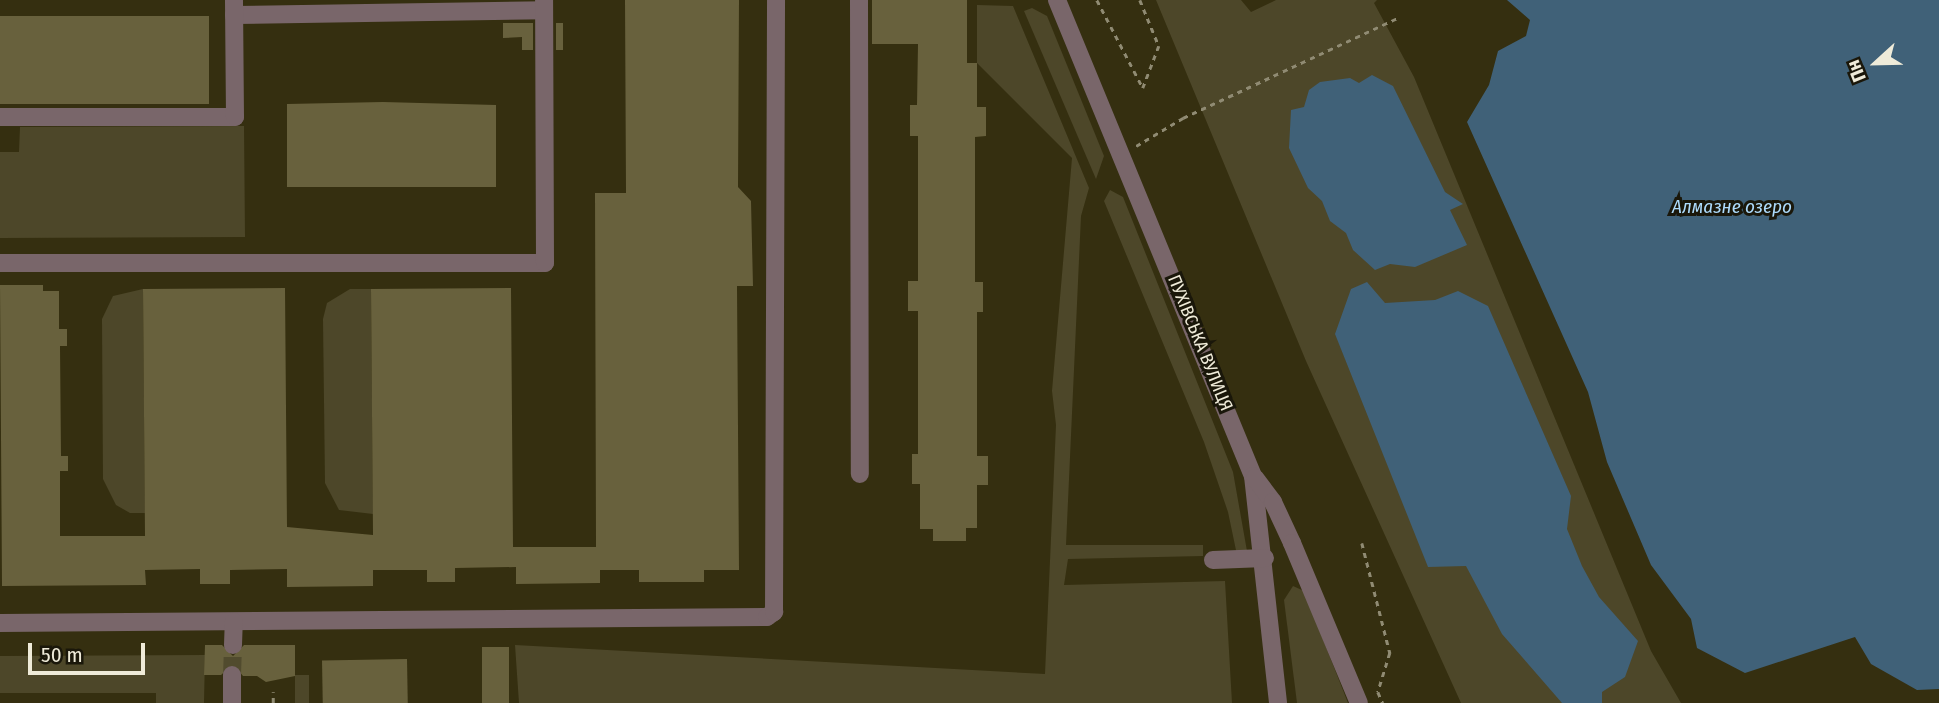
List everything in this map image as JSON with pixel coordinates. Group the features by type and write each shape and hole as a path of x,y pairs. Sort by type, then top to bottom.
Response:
{"street":[{"path":"0,623 767,617 774,612 776,0"},
{"path":"859,0 860,474"},
{"name":"ПУХІВСЬКА ВУЛИЦЯ","path":"1056,0 1253,476 1265,558 1278,703"},
{"path":"0,117 235,117 234,7 544,5 545,263 0,263"},
{"path":"1253,476 1273,502 1359,703"},
{"path":"1213,560 1265,558"},
{"path":"233,645 234,622"},
{"path":"232,676 232,703"}],"path":[{"path":"1097,0 1143,88 1159,46 1140,0"},
{"path":"1122,154 1183,118 1397,18"},
{"path":"1362,543 1390,653 1378,692 1383,703"},
{"path":"273,703 274,692"}],"shaded area":[{"path":"1156,0 1241,0 1251,12 1276,0 1377,0 1374,3 1414,77 1651,651 1681,703 1461,703 1306,361"},
{"path":"977,5 1013,6 1089,188 1081,216 1066,545 1203,545 1203,556 1068,559 1064,585 1225,581 1232,703 519,703 515,645 1045,674 1056,425 1052,391 1072,158 977,63"},
{"path":"1032,8 1047,16 1104,156 1096,179 1024,11"},
{"path":"244,126 245,237 0,238 0,152 19,152 20,127"},
{"path":"1110,190 1123,197 1233,472 1247,551 1237,555 1228,512 1204,442 1104,201"},
{"path":"143,289 145,513 130,513 116,505 103,479 102,319 113,296"},
{"path":"350,289 371,289 373,514 339,510 325,483 323,319 327,303"},
{"path":"1293,586 1304,591 1348,703 1297,703 1284,600"},
{"path":"205,655 204,703 156,703 156,693 0,693 0,656"},
{"path":"295,675 309,675 309,703 295,703"}],"water":[{"name":"Алмазне озеро","path":"1507,0 1939,0 1939,689 1917,690 1871,664 1855,637 1745,673 1697,648 1691,619 1651,565 1607,462 1588,392 1467,122 1489,85 1498,51 1526,36 1530,20"},
{"path":"1372,75 1393,86 1445,192 1463,204 1450,210 1467,245 1415,267 1390,264 1375,270 1353,250 1346,233 1330,221 1322,201 1308,188 1289,148 1291,110 1304,107 1309,90 1320,82 1350,78 1359,83"},
{"path":"1367,282 1385,303 1435,300 1458,291 1488,306 1571,496 1567,529 1582,566 1599,597 1638,641 1625,677 1602,692 1602,703 1562,703 1502,634 1466,566 1428,567 1335,334 1351,289"}],"building":[{"path":"625,0 739,0 738,187 751,201 753,286 737,286 739,570 704,570 704,582 639,582 639,570 600,570 600,583 516,584 516,567 455,568 455,582 427,582 427,570 373,570 373,586 287,587 287,569 230,570 230,584 200,584 200,569 145,570 146,585 2,586 0,285 43,285 43,291 59,291 59,329 67,329 67,346 60,346 61,456 68,456 68,471 60,471 60,536 145,536 143,289 285,288 287,527 373,535 371,289 511,288 513,547 596,547 595,193 626,193"},
{"path":"872,0 967,0 967,63 977,63 977,107 986,107 986,136 975,137 975,282 983,282 983,312 977,312 977,456 988,456 988,485 977,485 977,528 966,528 966,541 933,541 933,529 920,529 920,484 912,484 912,454 918,454 918,311 908,311 908,281 918,281 918,136 910,136 910,105 917,105 918,44 872,44"},
{"path":"0,16 209,16 209,104 0,104"},
{"path":"503,23 533,23 533,50 522,50 522,37 503,38"},
{"path":"556,23 563,23 563,50 556,50"},
{"path":"383,102 496,105 496,187 287,187 287,104"},
{"path":"205,645 222,645 233,656 244,645 295,645 295,676 266,682 257,676 243,676 233,664 221,675 204,675"},
{"path":"482,647 509,647 509,703 482,703"},
{"path":"407,659 408,703 323,703 322,660"}],"tunnel":[{"path":"232,675 233,645"}]}
